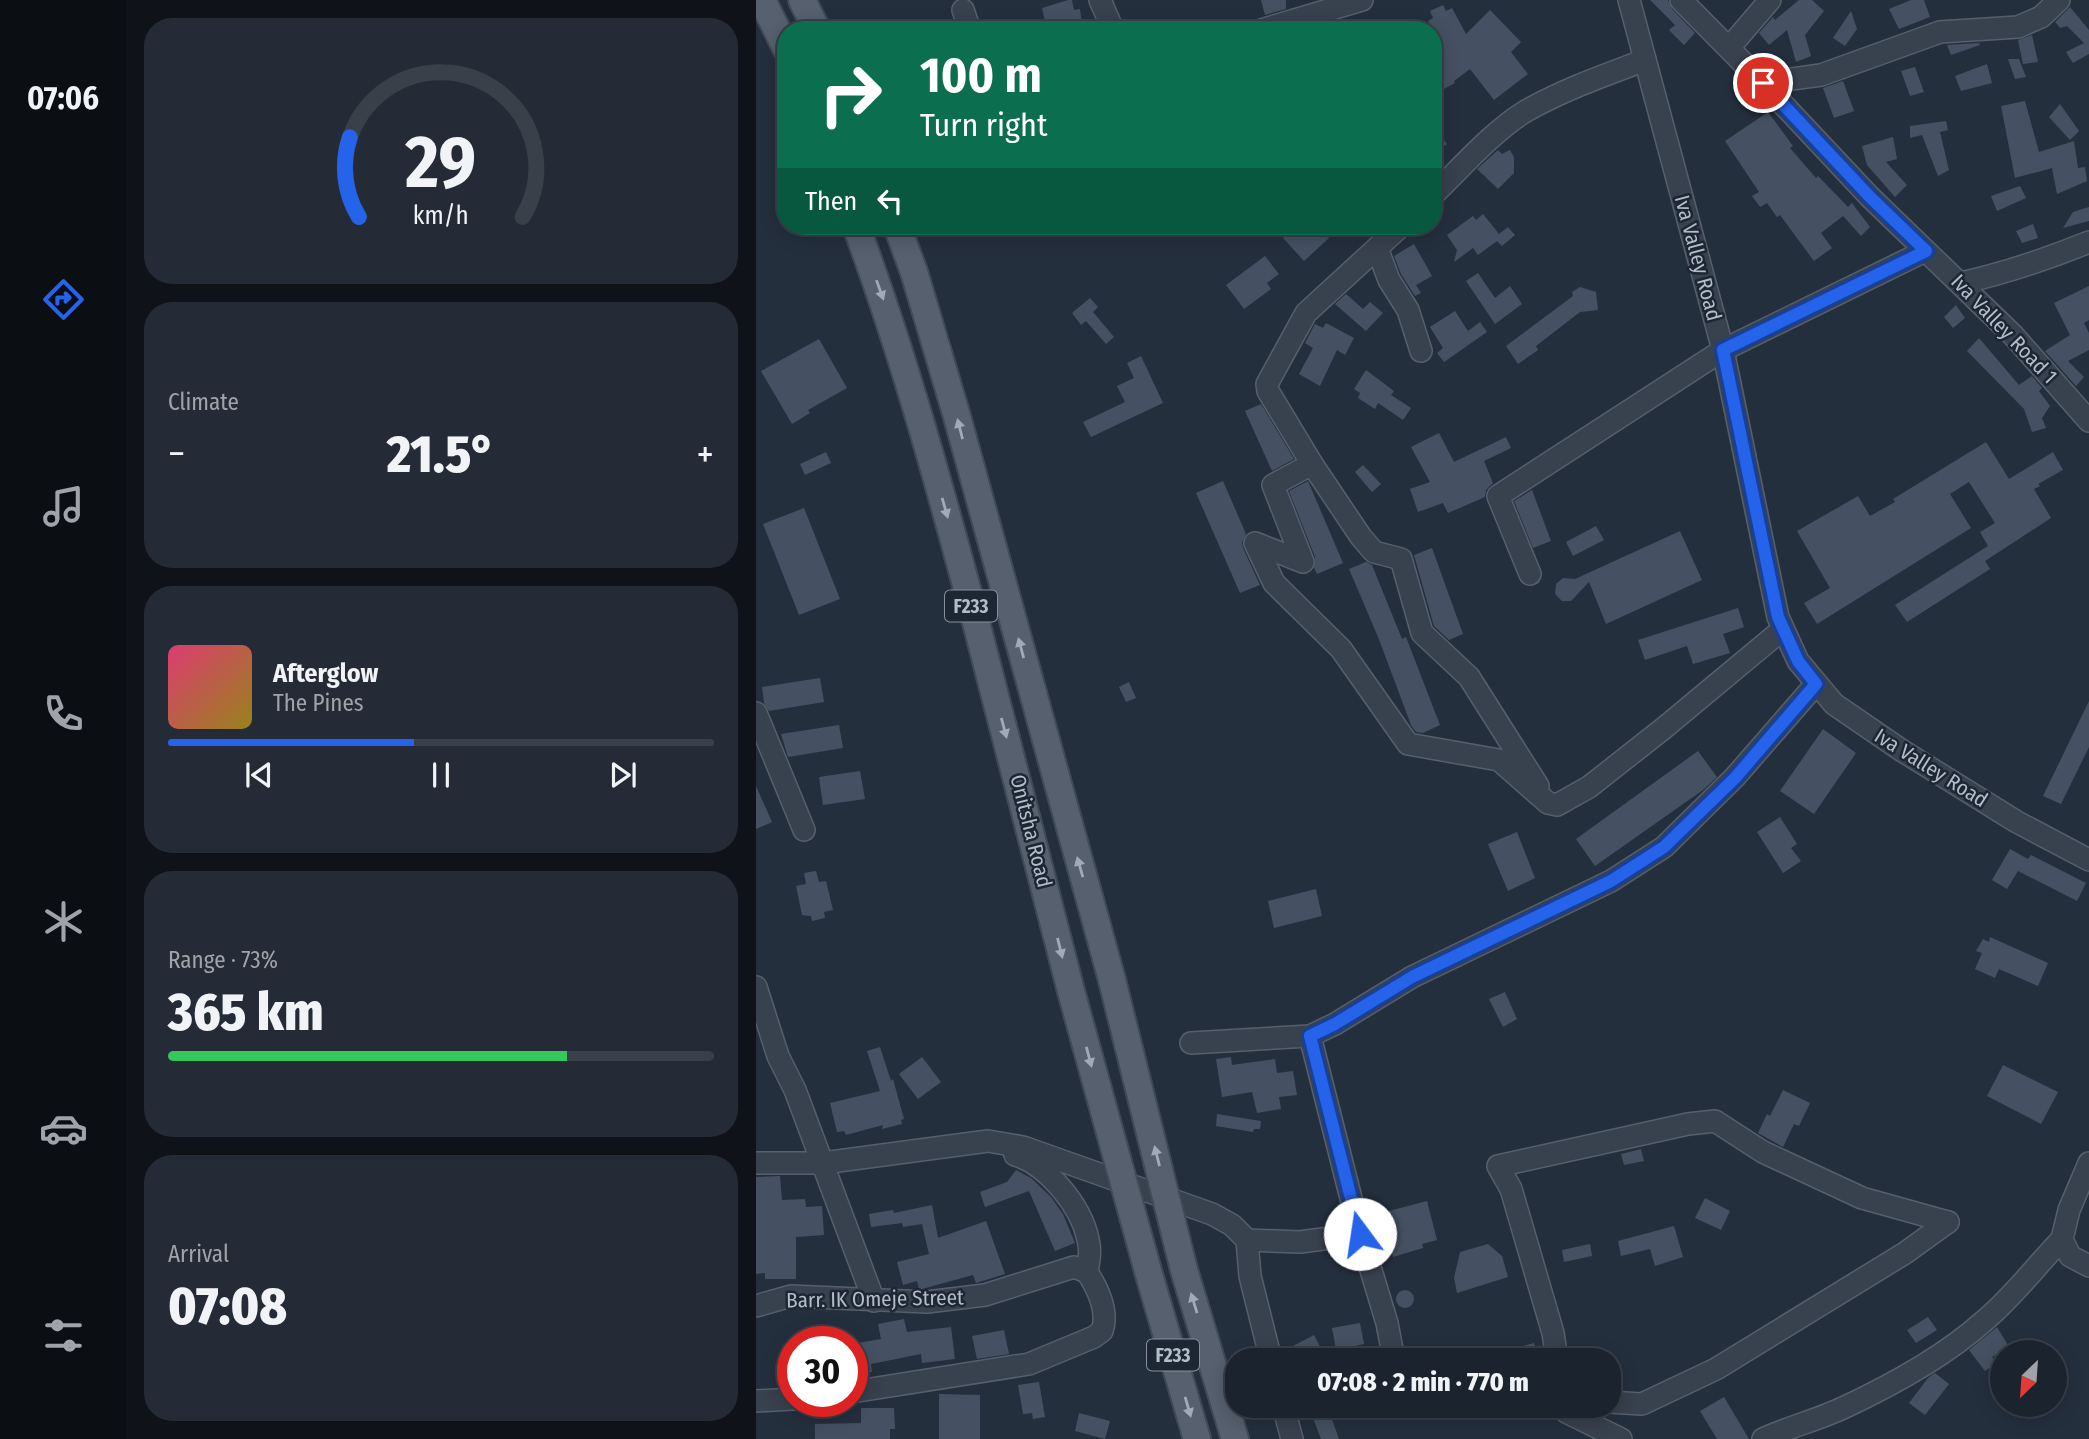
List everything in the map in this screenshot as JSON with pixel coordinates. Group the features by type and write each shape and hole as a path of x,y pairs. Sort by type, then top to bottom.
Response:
{"main road":[{"path":"762,0 777,30"},
{"path":"802,0 812,21"},
{"name":"Onitsha Road","path":"859,235 886,308 927,443 1023,799 1071,991 1197,1439"},
{"name":"Onitsha Road","path":"900,235 956,413 1112,980 1184,1270 1235,1439"}],"street":[{"path":"1100,0 1109,21"},
{"path":"1291,21 1362,0"},
{"name":"Iva Valley Road","path":"1629,0 1723,350 1778,617 1798,661 1834,704 1900,750 2017,822 2089,860"},
{"name":"Iva Valley Road 1","path":"1681,0 1870,197 2013,335 2089,421"},
{"path":"1729,48 1770,0"},
{"path":"1763,83 1821,75 1940,32 2018,27 2041,17 2059,0"},
{"path":"1442,186 1504,127 1525,112 1591,81 1645,60"},
{"path":"1391,235 1306,313 1267,383 1268,391 1360,537 1374,552 1401,559 1422,633 1469,677 1548,803"},
{"path":"1961,283 2035,264 2089,242"},
{"path":"1377,248 1389,280 1408,310 1421,351"},
{"path":"1530,574 1498,496 1723,350 1926,251"},
{"path":"1312,464 1273,485 1303,562 1255,544 1274,583 1341,649 1408,744 1499,760 1548,803 1558,805 1589,787 1783,629"},
{"path":"1191,1043 1310,1036 1335,1024 1412,977 1611,881 1664,847 1735,778 1816,684"},
{"path":"756,713 804,830"},
{"path":"756,987 778,1056 795,1090 874,1301"},
{"path":"1310,1036 1392,1348"},
{"path":"1555,1348 1511,1189 1499,1166 1688,1124 1714,1121 1763,1152 1862,1198 1948,1222 1905,1253 1716,1369 1642,1404 1621,1403"},
{"path":"868,1389 1029,1364 1094,1337 1102,1331 1106,1316 1100,1296 1080,1270 1090,1255 1084,1227 1062,1191 1049,1176 1033,1164 988,1141"},
{"path":"756,1163 823,1163 988,1141 1023,1147 1213,1214 1232,1225 1247,1240 1250,1276 1268,1348"},
{"path":"1763,1439 1850,1405 1888,1385 1950,1347 1983,1322 2062,1239 2069,1210 2089,1163"},
{"path":"1247,1240 1300,1242 1360,1234"},
{"path":"2062,1239 2070,1256 2089,1266"},
{"name":"Barr. IK Omeje Street","path":"756,1307 791,1296 927,1302 985,1295 1080,1270"},
{"path":"756,1401 777,1400"},
{"path":"1286,1418 1292,1439"},
{"path":"1578,1418 1621,1439"}],"building":[{"path":"1072,0 1074,10 1080,9 1082,21 1045,21 1042,8"},
{"path":"1261,0 1286,0 1286,9 1265,15"},
{"path":"1650,0 1668,0 1672,9 1695,33 1684,45 1669,30 1675,25"},
{"path":"1799,0 1812,0 1824,11 1805,35 1811,56 1796,62 1787,30 1769,45 1759,33 1773,17 1775,20"},
{"path":"1911,0 1924,0 1930,17 1899,29 1889,9"},
{"path":"1443,5 1446,11 1452,8 1466,34 1490,10 1521,42 1511,52 1528,74 1494,100 1470,69 1454,81 1455,83 1442,90 1442,21 1428,21 1433,18 1430,11"},
{"path":"2070,7 2089,30 2089,54 2073,63 2066,52 2084,43 2067,26 2060,28 2055,22"},
{"path":"1851,11 1857,29 1845,46 1833,38"},
{"path":"2032,35 2038,62 2023,64 2018,40"},
{"path":"1947,45 1980,45 1951,55"},
{"path":"2008,59 2019,59 2026,77 2015,79"},
{"path":"1987,64 1992,83 1961,91 1955,76"},
{"path":"1915,67 1924,92 1910,96 1901,71"},
{"path":"1843,81 1854,111 1834,118 1823,88"},
{"path":"2025,101 2039,152 2074,141 2078,168 2085,167 2087,181 2057,194 2052,168 2015,178 2001,106"},
{"path":"2060,104 2079,131 2070,140 2049,117"},
{"path":"1768,112 1793,146 1790,148 1816,178 1818,176 1848,207 1852,203 1870,227 1861,236 1843,216 1821,233 1832,248 1814,261 1780,215 1777,217 1767,203 1760,207 1752,196 1759,192 1725,141"},
{"path":"1946,121 1948,130 1940,132 1949,170 1938,176 1922,135 1910,138 1910,126"},
{"path":"1893,137 1897,159 1886,162 1907,185 1895,197 1867,165 1862,146"},
{"path":"1498,150 1502,154 1510,150 1514,157 1514,173 1498,189 1477,169"},
{"path":"2020,186 2026,198 1997,211 1991,196"},
{"path":"2089,207 2089,221 2063,228 2073,212"},
{"path":"1483,214 1499,234 1508,227 1515,235 1502,246 1497,241 1478,255 1473,248 1454,262 1457,250 1447,235 1473,216 1476,220"},
{"path":"2033,224 2038,238 2022,243 2016,231"},
{"path":"1286,235 1327,235 1329,238 1304,261 1283,238"},
{"path":"1414,244 1432,276 1416,285 1421,293 1415,296 1401,274 1394,256"},
{"path":"1265,256 1279,274 1267,283 1271,289 1244,309 1226,285"},
{"path":"1478,273 1495,298 1510,286 1522,304 1495,324 1466,281"},
{"path":"2089,286 2089,320 2084,323 2089,333 2089,350 2068,361 2084,377 2076,386 2045,351 2070,335 2054,303"},
{"path":"1580,287 1596,292 1598,310 1580,312 1536,346 1538,350 1518,364 1506,346 1573,296 1572,292"},
{"path":"1346,294 1363,309 1370,302 1383,313 1366,331 1335,304"},
{"path":"1090,298 1098,307 1093,312 1114,337 1106,344 1086,321 1081,325 1072,313"},
{"path":"1956,305 1965,318 1953,328 1944,317"},
{"path":"1455,311 1468,331 1480,322 1487,332 1444,362 1437,353 1443,348 1430,327"},
{"path":"1326,323 1354,338 1345,355 1337,350 1320,386 1299,374 1313,348 1305,343 1315,324 1323,328"},
{"path":"1979,338 2019,385 2032,376 2042,388 2039,391 2050,406 2042,418 2046,428 2032,432 2024,409 1967,351"},
{"path":"819,339 847,388 808,410 810,413 792,424 761,371"},
{"path":"1141,356 1163,403 1091,437 1083,422 1125,402 1117,386 1134,378 1127,363"},
{"path":"1366,370 1394,391 1391,395 1411,408 1403,420 1378,403 1375,409 1358,398 1360,393 1354,389"},
{"path":"1261,404 1294,459 1272,471 1245,411"},
{"path":"1439,433 1454,462 1506,437 1511,448 1484,461 1493,483 1486,490 1485,497 1448,513 1443,503 1418,512 1410,489 1430,482 1411,447"},
{"path":"1986,442 2009,479 2053,452 2063,470 2034,489 2051,518 1985,561 1990,569 1907,622 1895,605 1988,546 1980,532 1995,523 1969,482 1950,494 1971,528 1817,624 1804,603 1830,588 1797,531 1858,496 1870,516"},
{"path":"826,452 831,463 805,475 800,464"},
{"path":"1363,465 1381,484 1372,492 1355,472"},
{"path":"1223,481 1246,534 1242,542 1243,548 1260,585 1240,593 1196,493"},
{"path":"1308,481 1343,563 1317,574 1314,568 1315,557 1289,491"},
{"path":"1532,490 1551,541 1533,548 1514,501"},
{"path":"804,508 840,599 799,615 763,524"},
{"path":"1596,526 1604,540 1573,556 1566,542"},
{"path":"1680,531 1702,580 1606,624 1589,582 1571,601 1562,601 1555,594 1556,584 1563,578 1575,579"},
{"path":"1432,548 1463,634 1449,640 1434,626 1414,555"},
{"path":"1366,562 1372,565 1402,639 1406,637 1440,725 1423,733 1416,732 1411,725 1349,569"},
{"path":"1738,608 1744,627 1723,634 1730,653 1693,664 1687,646 1645,660 1638,640"},
{"path":"820,678 824,702 769,711 764,703 762,687"},
{"path":"1129,682 1136,698 1126,702 1119,687"},
{"path":"2089,701 2089,747 2061,804 2043,796"},
{"path":"839,725 843,748 788,757 781,734"},
{"path":"1823,729 1856,753 1814,814 1780,791"},
{"path":"1698,751 1717,777 1703,790 1595,866 1576,839"},
{"path":"860,771 865,799 823,805 819,777"},
{"path":"756,786 772,822 756,829"},
{"path":"1780,817 1797,844 1791,848 1801,861 1783,873 1757,832"},
{"path":"1517,832 1535,878 1508,891 1488,844"},
{"path":"2010,849 2028,859 2031,855 2086,883 2077,901 2018,871 2007,889 1992,880"},
{"path":"816,871 819,882 826,881 833,910 824,912 825,918 812,921 811,916 802,915 796,886 806,884 804,873"},
{"path":"1316,889 1322,916 1274,928 1268,901"},
{"path":"1990,937 2048,963 2038,986 1999,969 1995,978 1975,969 1982,953 1976,951 1983,939 1989,942"},
{"path":"1505,992 1517,1019 1503,1027 1489,999"},
{"path":"880,1047 891,1081 893,1079 904,1119 901,1120 902,1124 882,1129 883,1125 846,1135 844,1131 837,1132 830,1103 880,1091 867,1051"},
{"path":"922,1057 941,1082 918,1099 899,1074"},
{"path":"1231,1057 1232,1065 1275,1059 1277,1073 1293,1071 1297,1095 1279,1097 1281,1109 1257,1113 1252,1092 1222,1097 1216,1059"},
{"path":"2003,1065 2058,1092 2041,1124 1987,1096"},
{"path":"1783,1090 1810,1103 1799,1126 1794,1124 1783,1147 1758,1133"},
{"path":"1217,1114 1261,1121 1260,1129 1254,1129 1253,1132 1216,1126"},
{"path":"1641,1149 1644,1161 1624,1165 1621,1154"},
{"path":"1016,1170 1031,1178 1051,1197 1063,1214 1075,1243 1055,1251 1029,1191 985,1207 980,1192 1007,1182"},
{"path":"780,1176 782,1200 805,1199 806,1207 822,1206 824,1235 796,1237 796,1279 765,1279 765,1273 756,1274 756,1177"},
{"path":"1705,1198 1730,1211 1721,1230 1695,1218"},
{"path":"1427,1201 1437,1240 1422,1244 1423,1248 1393,1257 1381,1213"},
{"path":"932,1205 938,1238 986,1221 1005,1274 976,1283 973,1275 922,1289 919,1289 917,1281 903,1285 897,1262 929,1254 922,1224 903,1227 902,1223 871,1227 869,1214 893,1210 894,1213"},
{"path":"1674,1226 1683,1257 1655,1266 1650,1249 1621,1256 1618,1241"},
{"path":"1488,1244 1502,1256 1508,1277 1457,1293 1454,1278 1460,1252"},
{"path":"1590,1244 1592,1256 1564,1262 1562,1250"},
{"path":"1405,1290 1411,1293 1414,1299 1411,1305 1405,1308 1399,1305 1396,1299 1399,1293"},
{"path":"1928,1317 1937,1330 1916,1343 1907,1330"},
{"path":"904,1319 907,1332 951,1327 955,1359 922,1363 921,1354 871,1364 872,1372 868,1373 868,1341 881,1339 878,1324"},
{"path":"1360,1323 1364,1344 1336,1348 1332,1328"},
{"path":"1997,1327 2005,1340 1990,1340 1990,1368 1985,1371 1969,1350"},
{"path":"1004,1330 1009,1354 977,1359 972,1336"},
{"path":"1314,1335 1321,1348 1294,1348 1293,1346"},
{"path":"1534,1343 1535,1348 1516,1348"},
{"path":"1935,1373 1949,1384 1925,1415 1909,1403"},
{"path":"1039,1382 1045,1417 1033,1419 1032,1413 1023,1414 1018,1385"},
{"path":"939,1394 980,1395 980,1439 939,1439"},
{"path":"1724,1397 1749,1439 1717,1439 1700,1411"},
{"path":"868,1408 894,1408 895,1429 890,1429 890,1439 815,1439 815,1424 861,1423 861,1417 868,1417"},
{"path":"1079,1413 1110,1421 1105,1439 1075,1431"},
{"path":"1313,1418 1332,1418 1339,1439 1321,1439"}],"route":[{"path":"1360,1234 1310,1036 1335,1024 1412,977 1611,881 1664,847 1735,778 1816,684 1798,661 1778,617 1723,350 1926,251 1870,197 1763,83"}]}
